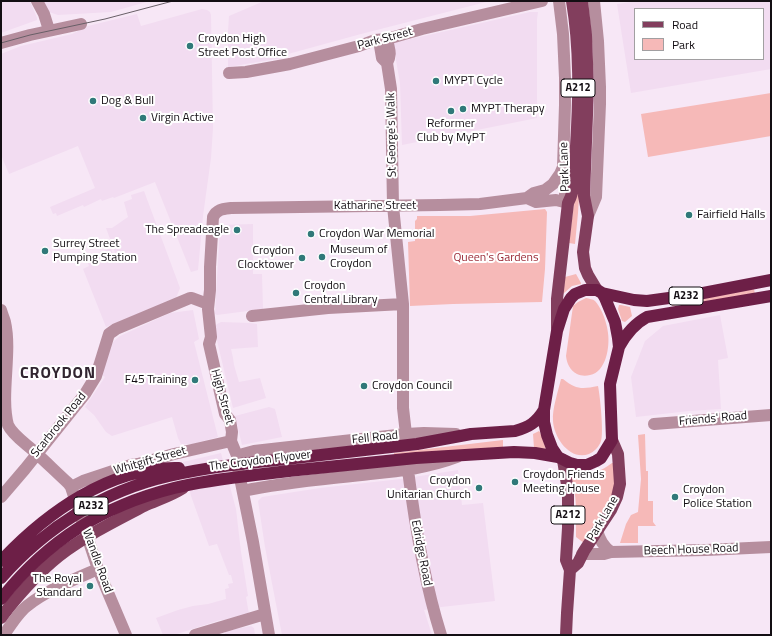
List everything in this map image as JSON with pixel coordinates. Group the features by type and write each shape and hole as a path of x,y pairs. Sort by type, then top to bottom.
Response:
{"highway":[{"name":"A232","path":"600,292 634,300 647,301 698,294 771,280"},
{"path":"560,458 552,448 547,434 544,422 544,410 557,331 564,309 575,294 585,290 600,292 606,298 617,329 618,347 610,384 612,440"},
{"name":"A232","path":"618,347 636,324 648,317 771,296"},
{"name":"The Croydon Flyover","path":"1,578 19,559 55,528 83,510 110,496 137,485 168,476 201,470 417,444 472,434 515,431 533,424 539,419 544,410"},
{"name":"The Croydon Flyover","path":"1,599 43,555 83,525 112,509 158,492 225,479 400,459 525,452 560,458 582,465 591,463 600,458 612,440"},
{"path":"1,561 27,535 53,514 85,494 109,482 152,470 174,468 201,470"}],"main road":[{"name":"A212","path":"568,203 575,181 578,93 578,57 572,1"},
{"name":"A212","path":"582,1 588,72 584,196 588,216 584,260 588,275 600,292"},
{"name":"Park Lane","path":"557,331 557,299 568,203"},
{"name":"Park Lane","path":"570,570 578,563 582,554 615,503 619,490 620,478 618,454 612,440"},
{"name":"Park Lane","path":"560,458 568,491 566,560 570,570 566,635"},
{"path":"4,615 37,576 71,547 144,506 175,493 188,485"}],"street":[{"path":"37,1 50,30"},
{"name":"Park Street","path":"229,73 246,72 290,64 360,46 373,41 542,1"},
{"name":"Park Lane","path":"559,1 566,78 563,167 566,179 566,195 568,203"},
{"path":"588,216 596,197 600,98 598,40 594,1"},
{"path":"1,43 50,30 81,24"},
{"name":"St George's Walk","path":"383,39 382,58 387,63 391,89 393,206"},
{"name":"Katharine Street","path":"222,209 480,204 527,198 534,193 545,190 553,184 563,167"},
{"name":"Katharine Street","path":"527,198 536,202 556,200 568,203"},
{"name":"Fell Road","path":"238,458 243,454 254,451 406,434 403,408 403,304 393,206"},
{"name":"High Street","path":"222,209 219,210 213,217 210,267 211,277 208,304 211,337 208,344 225,414 231,423 231,441 238,458 237,463 258,568 269,635"},
{"name":"Scarbrook Road","path":"1,497 73,409 92,383 99,369 103,350 109,334 116,329 190,298 208,304"},
{"path":"252,316 328,308 403,304"},
{"name":"Wandle Road","path":"1,310 5,322 7,342 2,391 3,409 8,426 20,440 37,453 71,487 98,569 126,635"},
{"name":"Friends' Road","path":"654,424 771,415"},
{"path":"406,434 472,434"},
{"name":"Whitgift Street","path":"71,487 83,481 131,465 231,441"},
{"path":"243,491 271,486 408,470 440,463 464,455"},
{"name":"Edridge Road","path":"408,470 422,564 429,595 441,635"},
{"path":"597,531 605,548 611,552"},
{"name":"Beech House Road","path":"582,554 724,550 771,547"},
{"path":"4,635 26,606 47,593 98,569"},
{"path":"195,635 265,614"}],"shaded area":[{"path":"1,1 30,1 37,20 1,33"},
{"path":"43,1 150,1 111,12 58,15 49,12"},
{"path":"264,1 490,1 288,54 288,57 228,67 229,16"},
{"path":"638,1 771,1 771,69 631,93 617,4"},
{"path":"202,9 210,12 211,15 213,128 198,270 191,272 155,182 114,198 113,197 102,201 101,199 84,207 83,205 57,216 56,213 53,214 50,207 95,188 78,146 9,174 1,155 1,54 21,46 72,34 88,26 137,14 141,26"},
{"path":"530,12 538,12 537,118 402,145 400,83 393,43"},
{"path":"144,191 180,288 176,298 106,327 83,269 89,266 86,258 111,248 113,255 116,255 106,228 112,228 128,217 124,202 132,199 131,195"},
{"path":"253,224 253,274 262,274 263,309 217,315 215,314 220,225"},
{"path":"193,310 199,339 194,342 218,437 193,444 181,444 172,417 112,436 106,432 94,415 85,407 105,377 102,375 110,347 114,341 120,336 170,313"},
{"path":"720,315 728,358 718,360 721,409 636,417 631,377 645,341 663,326"},
{"path":"221,322 257,324 258,347 231,349 239,382 260,378 266,398 233,408 214,328"},
{"path":"269,407 275,409 282,437 242,445 235,416"},
{"path":"221,453 236,509 248,596 246,597 249,614 229,620 220,620 174,635 163,635 156,618 178,610 226,599 225,589 229,588 228,584 233,583 217,544 209,546 191,496 183,462"},
{"path":"458,470 462,505 483,503 495,601 424,610 432,635 282,635 265,547 258,501 262,497"},
{"path":"251,626 254,628 255,635 225,635 225,631"}],"green space":[{"path":"771,93 771,136 648,157 641,114"},
{"path":"580,181 575,244 569,243 574,202"},
{"name":"Queen's Gardens","path":"545,209 547,212 542,302 410,306 408,242 415,241 415,221 417,216 470,216"},
{"path":"576,274 581,284 572,286 563,294 565,277"},
{"path":"754,289 755,294 672,306 672,303"},
{"path":"586,298 595,301 602,312 607,327 608,345 606,358 600,369 595,373 584,376 577,374 571,369 566,356 573,306"},
{"path":"619,305 630,307 632,316 625,322 622,321 618,309"},
{"path":"561,379 580,388 598,386 602,437 598,447 589,454 582,455 570,451 564,446 556,434 553,416"},
{"path":"539,431 546,449 534,448 533,434"},
{"path":"645,434 646,471 648,471 648,501 653,501 653,522 656,526 638,526 638,543 620,543 626,524 631,515 638,512 641,479 638,435"},
{"path":"503,440 503,447 394,455 394,453"},
{"path":"612,463 615,475 614,490 608,506 584,543 576,537 575,498 573,483 570,475 593,473"}],"tram line":[{"path":"1,43 30,35 105,19 173,1"}],"place":[{"name":"Croydon High Street Post Office","path":"190,46"},
{"name":"MYPT Cycle","path":"436,81"},
{"name":"Dog & Bull","path":"93,101"},
{"name":"MYPT Therapy","path":"463,109"},
{"name":"Reformer Club by MyPT","path":"451,111"},
{"name":"Virgin Active","path":"143,118"},
{"name":"Fairfield Halls","path":"689,215"},
{"name":"The Spreadeagle","path":"237,230"},
{"name":"Croydon War Memorial","path":"311,234"},
{"name":"Surrey Street Pumping Station","path":"45,251"},
{"name":"Museum of Croydon","path":"322,257"},
{"name":"Croydon Clocktower","path":"302,258"},
{"name":"Croydon Central Library","path":"296,293"},
{"name":"F45 Training","path":"195,380"},
{"name":"Croydon Council","path":"364,386"},
{"name":"Croydon Friends Meeting House","path":"515,482"},
{"name":"Croydon Unitarian Church","path":"479,488"},
{"name":"Croydon Police Station","path":"675,497"},
{"name":"The Royal Standard","path":"90,586"}],"district":[{"name":"CROYDON","path":"58,374"}]}
